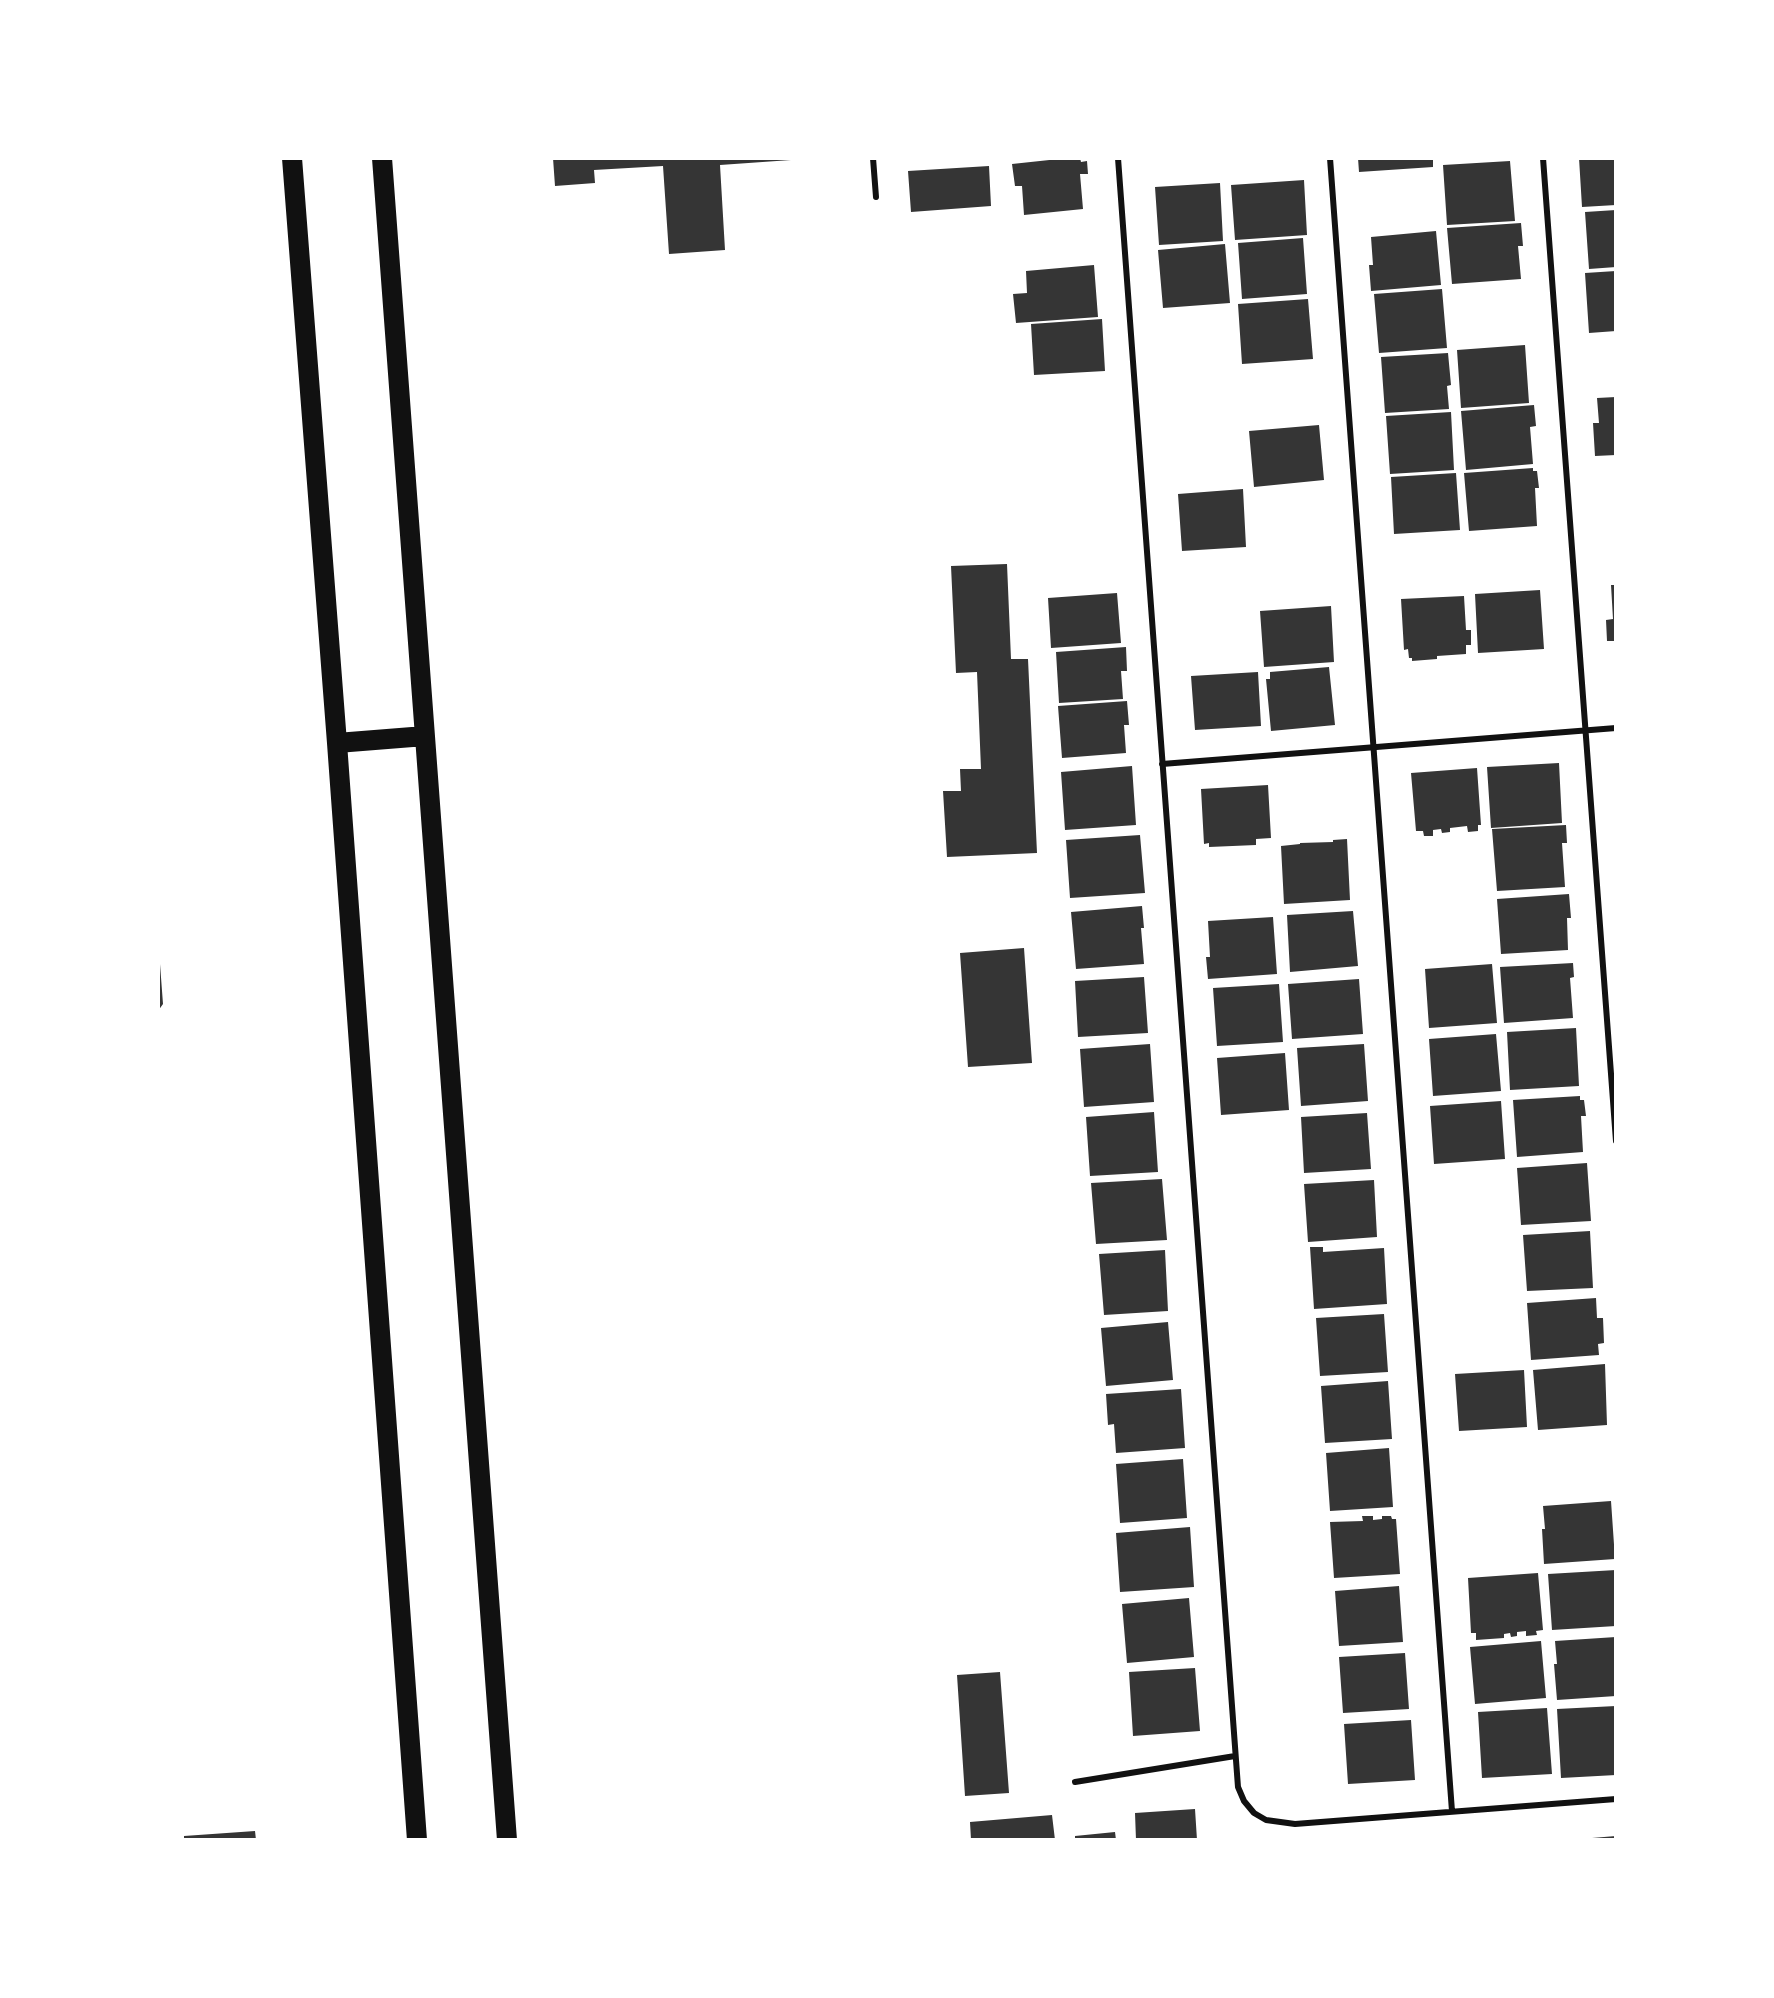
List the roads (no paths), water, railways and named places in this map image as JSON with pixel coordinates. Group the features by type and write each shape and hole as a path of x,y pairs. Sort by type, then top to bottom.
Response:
{"main road":[{"path":"292,158 417,1840"},
{"path":"382,158 507,1840"},
{"path":"337,743 425,736"}],"lane":[{"path":"873,158 876,197"},
{"path":"1118,158 1238,1787 1254,1813 1266,1820 1295,1824 1616,1799"},
{"path":"1330,158 1452,1811"},
{"path":"1543,158 1616,1141"},
{"path":"1162,764 1616,728"},
{"path":"1075,1782 1235,1756"}]}
